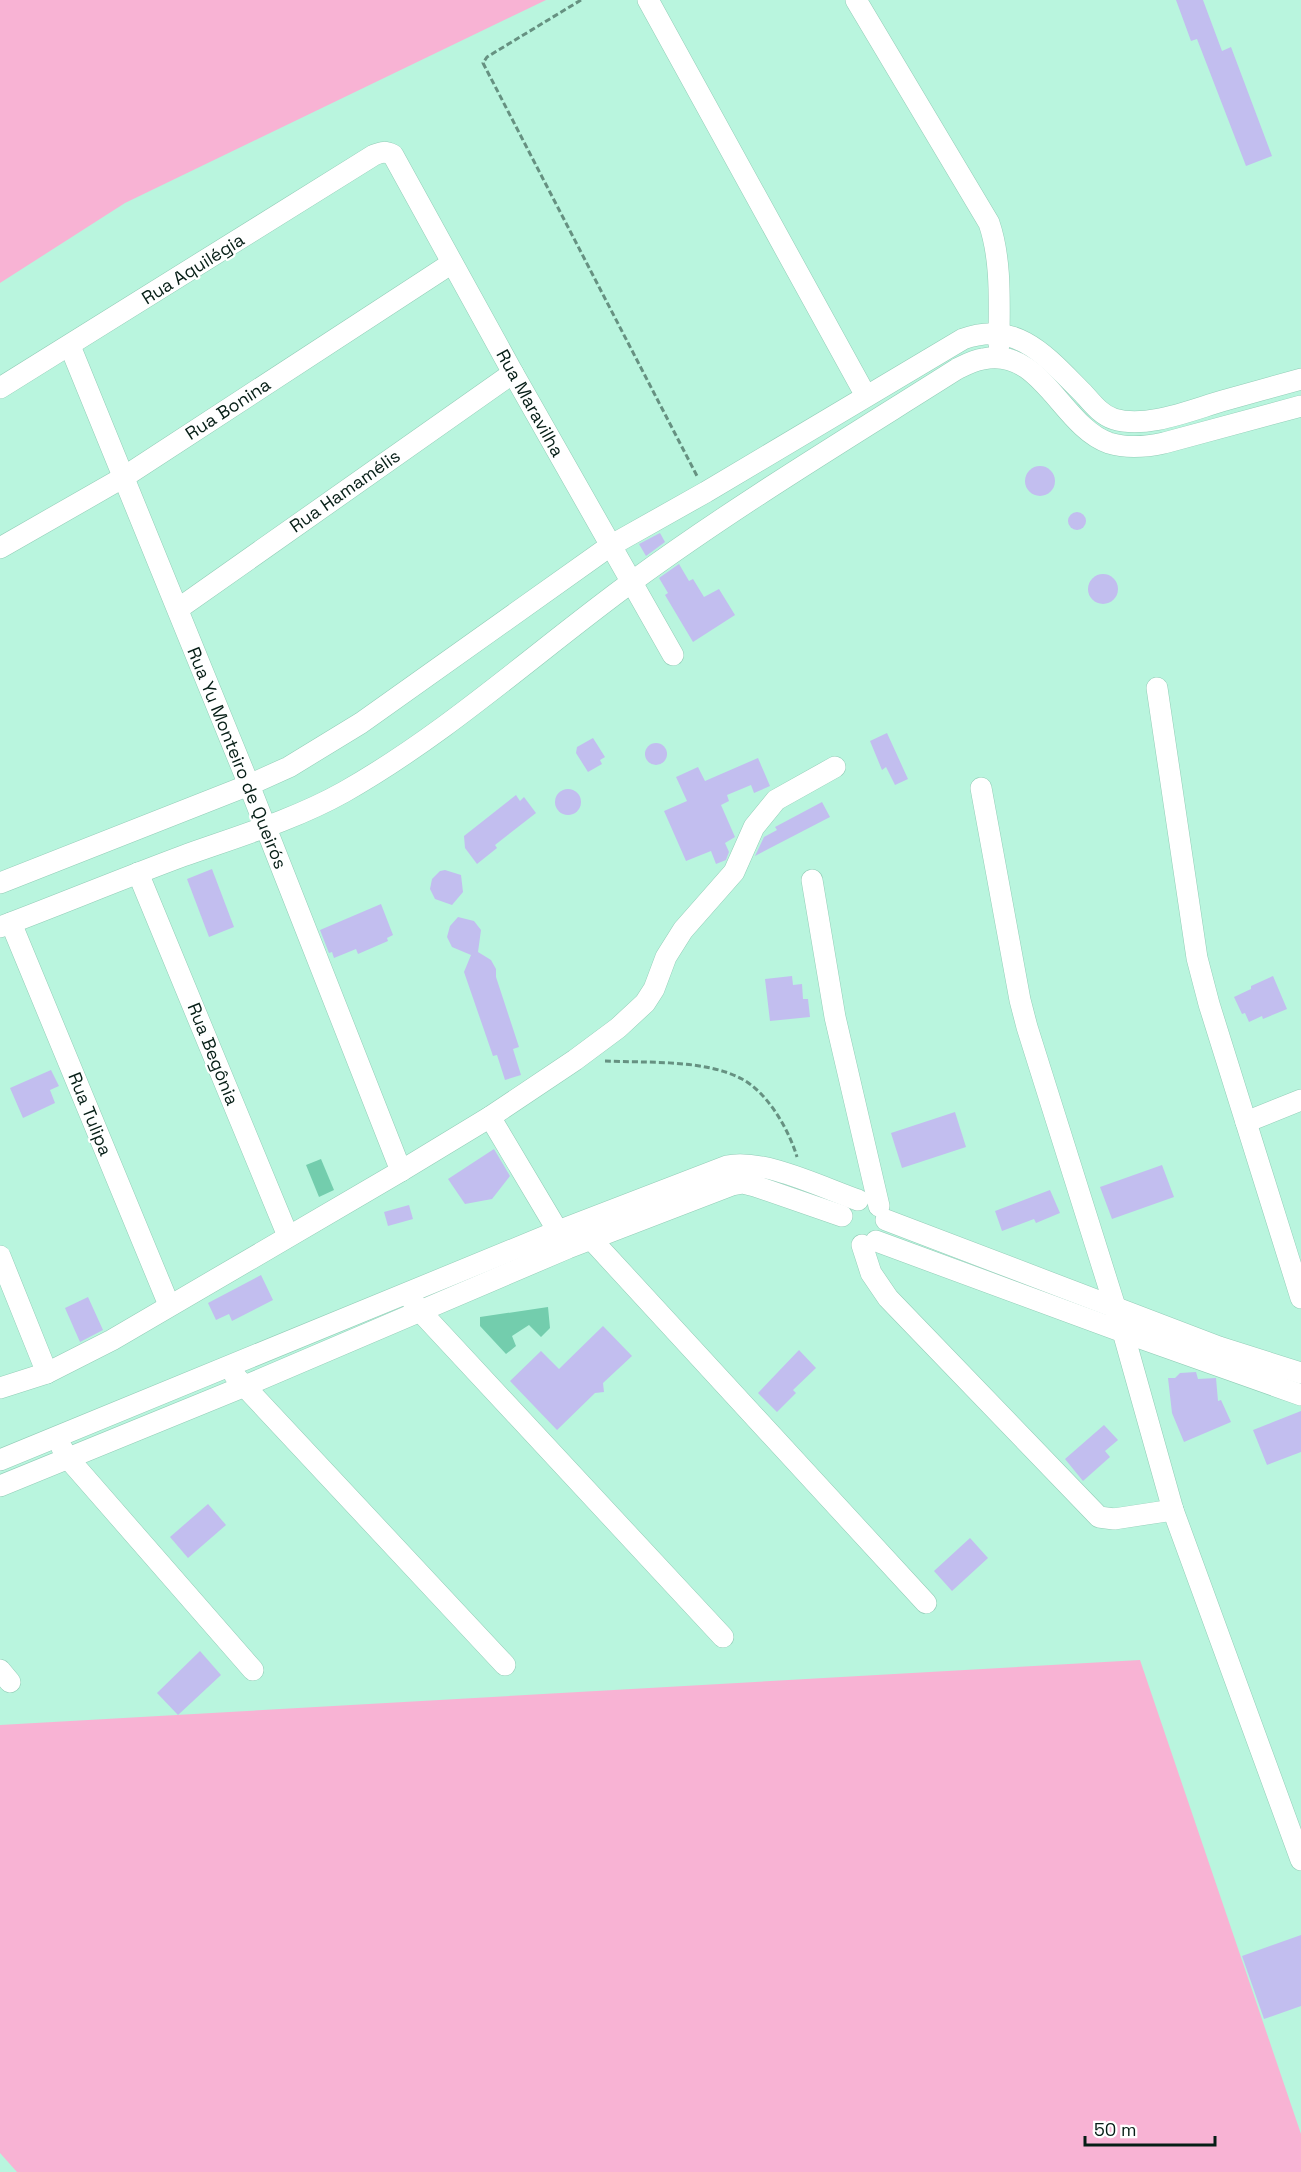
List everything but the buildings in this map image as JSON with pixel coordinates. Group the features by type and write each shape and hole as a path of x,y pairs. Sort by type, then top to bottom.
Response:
{"street":[{"path":"648,0 866,396"},
{"path":"856,0 989,223 996,249 999,359"},
{"name":"Rua Maravilha","path":"387,152 393,155 610,546 674,655"},
{"name":"Rua Aquilégia","path":"0,388 374,155 387,152"},
{"name":"Rua Bonina","path":"0,548 124,477 452,263"},
{"path":"0,883 249,786 288,767 361,723 610,546 706,492 963,339 976,334 999,333 1019,339 1060,370 1103,414 1129,421 1165,418 1301,379"},
{"name":"Rua Yu Monteiro de Queirós","path":"70,346 178,609 401,1171"},
{"path":"6,925 327,801 379,771 459,716 632,582 721,519 957,369 983,358 1019,364 1043,382 1079,425 1109,443 1130,447 1164,443 1301,406"},
{"name":"Rua Hamamélis","path":"178,609 513,373"},
{"path":"706,492 721,519"},
{"path":"1157,688 1197,958 1209,1004 1301,1298"},
{"path":"0,1388 47,1373 112,1340 401,1171 490,1117 575,1060 618,1028 645,1003 654,989 666,957 683,930 734,872 754,827 776,800 835,767"},
{"path":"981,788 1020,1000 1123,1332 1173,1510 1301,1860"},
{"name":"Rua Begônia","path":"138,873 288,1236"},
{"path":"812,880 835,1017 883,1213 885,1228 869,1243"},
{"name":"Rua Tulipa","path":"6,925 169,1305"},
{"path":"1246,1122 1301,1100"},
{"path":"490,1117 563,1240"},
{"path":"0,1486 245,1386 420,1311 563,1240 580,1222 735,1164 760,1166 858,1200 866,1200 883,1213 1115,1306 1219,1347 1301,1373"},
{"path":"0,1460 407,1293 563,1240 592,1240 738,1184 755,1186 795,1198 842,1216"},
{"path":"858,1200 851,1204 842,1216 841,1224 848,1238 869,1243 1301,1395"},
{"path":"580,1222 592,1240 926,1603"},
{"path":"869,1243 872,1273 888,1298 1099,1517 1114,1519 1173,1510"},
{"path":"0,1256 47,1373"},
{"path":"407,1293 420,1311 723,1637"},
{"path":"226,1366 505,1665"},
{"path":"56,1438 67,1457 253,1670"}],"path":[{"path":"581,0 487,57 483,63 706,492"},
{"path":"575,1060 678,1064 711,1069 741,1078 750,1084 783,1123 794,1146 801,1179"}],"shaded area":[{"path":"0,0 546,0 125,203 0,283"},
{"path":"321,1159 334,1190 319,1197 306,1165"},
{"path":"548,1307 550,1328 541,1337 529,1325 512,1336 516,1346 506,1354 480,1326 480,1317"},
{"path":"1140,1660 1301,2134 1301,2172 17,2172 0,2153 0,1725"}]}
